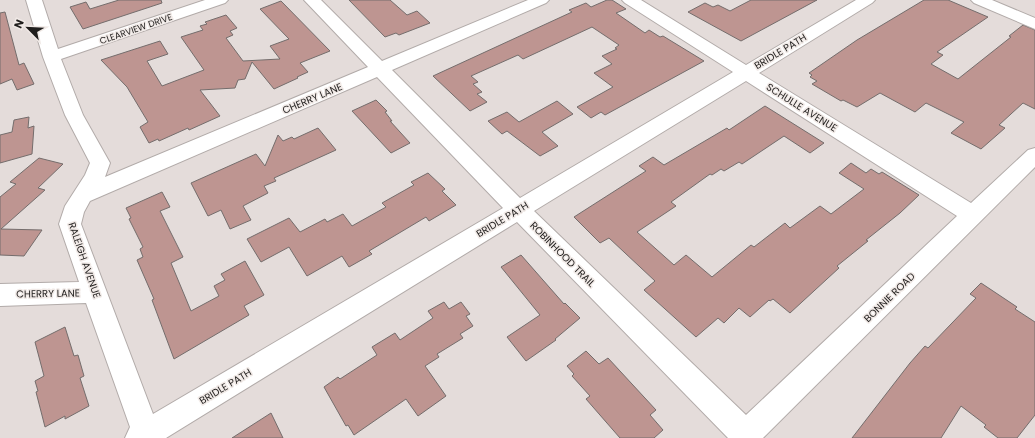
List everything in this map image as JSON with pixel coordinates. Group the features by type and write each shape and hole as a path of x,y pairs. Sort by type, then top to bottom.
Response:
{"street":[{"name":"RALEIGH AVENUE","path":"34,0 52,57 74,115 100,163 94,179 74,206 70,215 70,224 96,292 144,437"},
{"name":"CLEARVIEW DRIVE","path":"52,57 220,0"},
{"name":"ROBINHOOD TRAIL","path":"312,0 746,437"},
{"name":"CHERRY LANE","path":"83,195 540,0"},
{"name":"SCHULLE AVENUE","path":"630,0 973,215"},
{"name":"BRIDLE PATH","path":"144,437 518,209 867,0"},
{"path":"979,0 1035,24"},
{"name":"BONNIE ROAD","path":"746,437 1035,155"},
{"name":"CHERRY LANE","path":"0,294 96,292"}],"building":[{"path":"119,0 161,0 162,3 83,29 70,7 86,2 90,9"},
{"path":"349,0 390,0 407,15 417,11 430,23 399,35 396,33 385,37"},
{"path":"607,0 612,0 626,9 616,13 645,33 649,30 660,37 663,36 704,61 605,115 601,112 591,118 577,107 613,87 594,73 612,64 602,56 617,49 615,48 619,45 592,27 523,59 518,55 471,76 478,82 473,84 482,92 477,94 487,102 470,111 433,76 572,12 569,10 586,3 591,7"},
{"path":"751,0 817,0 741,41 688,12 705,3 713,7 718,5 730,11"},
{"path":"924,0 948,0 988,17 937,52 943,55 931,64 958,79 1011,37 1009,36 1023,25 1035,30 1035,109 1023,103 999,125 1005,128 981,149 951,133 964,122 926,103 915,112 880,93 857,107 843,100 841,101 812,84 817,81 810,77 812,75 809,73 857,40"},
{"path":"281,1 330,51 300,63 308,72 274,89 252,62 245,79 238,80 235,88 200,90 220,116 189,130 188,128 159,141 158,139 149,143 140,127 148,122 127,87 101,60 160,41 168,54 147,61 162,86 204,70 181,37 203,30 200,26 207,24 205,22 226,15 237,28 230,31 233,35 226,38 243,61 280,59 270,46 289,39 260,9"},
{"path":"5,12 19,65 24,63 34,84 17,90 12,79 0,84 0,13"},
{"path":"376,100 387,111 385,112 392,121 390,121 410,143 391,153 352,111"},
{"path":"557,101 573,114 542,132 558,146 540,156 507,131 502,134 488,121 507,112 519,122"},
{"path":"765,106 824,143 810,153 784,136 742,164 739,162 724,171 721,169 712,175 710,174 671,202 676,206 637,232 674,265 686,255 712,277 751,245 754,247 785,223 790,228 820,206 831,214 864,189 839,173 851,163 866,173 871,169 879,174 882,172 919,195 900,213 866,240 868,241 837,266 839,268 790,313 773,299 770,301 769,300 750,317 739,308 724,323 718,318 696,337 644,290 655,281 609,238 600,243 574,217 646,171 639,166 653,157 664,165 727,128 729,130"},
{"path":"29,117 28,128 34,126 32,154 0,163 0,135 12,132 14,120"},
{"path":"318,128 336,150 274,178 276,181 264,186 268,193 243,206 251,220 230,229 221,210 208,216 191,183 256,154 265,166 278,135 283,141 292,137 294,139"},
{"path":"39,158 63,164 38,188 45,190 1,229 42,230 24,256 0,255 0,197 16,184 10,182"},
{"path":"428,173 445,189 442,191 456,205 429,221 426,217 369,251 372,254 349,267 342,256 307,276 289,247 261,262 247,239 289,218 300,232 325,219 327,222 343,214 352,226 386,207 382,203 414,185 411,182"},
{"path":"162,192 170,207 160,211 183,257 171,263 191,311 219,296 214,286 225,280 221,274 245,261 264,295 244,306 249,315 174,359 152,300 154,299 137,260 143,257 140,249 143,247 129,219 131,218 126,208"},
{"path":"521,255 564,304 565,303 580,318 555,339 556,340 526,361 507,337 540,315 501,267"},
{"path":"981,283 1017,307 1015,309 1035,322 1035,415 1017,438 998,438 984,427 986,425 961,406 941,438 852,438 925,346 928,348 976,298 970,294"},
{"path":"444,302 449,309 461,302 470,314 466,316 473,326 460,334 463,338 437,354 439,357 425,366 446,396 418,416 406,399 354,435 348,425 346,426 324,387 338,377 340,379 377,355 372,347 395,333 400,340 433,318 428,311"},
{"path":"65,327 74,356 78,355 84,376 80,378 89,406 65,419 65,416 45,427 36,392 38,391 35,381 44,376 35,342"},
{"path":"586,351 599,364 608,358 656,410 650,415 663,430 654,438 620,438 586,399 590,396 572,376 574,374 567,366"},
{"path":"271,413 283,438 232,438"}]}
